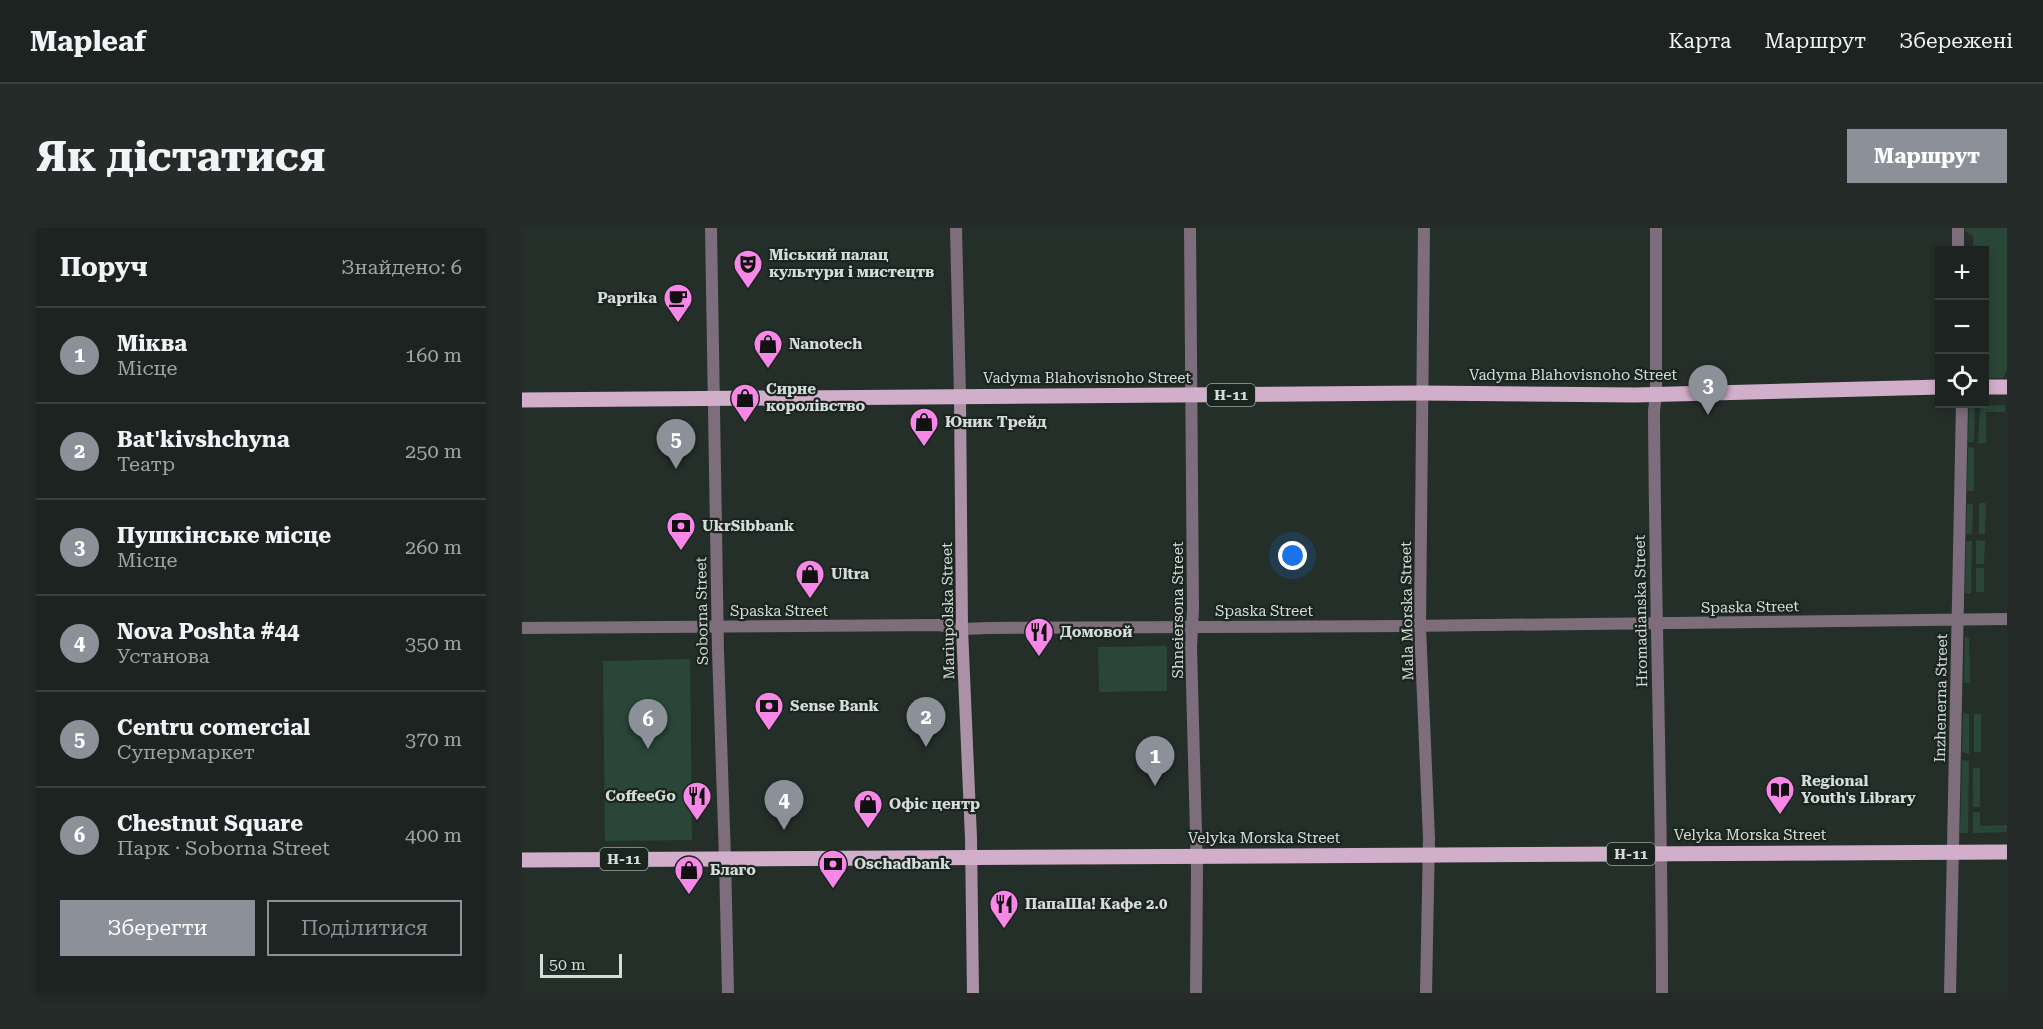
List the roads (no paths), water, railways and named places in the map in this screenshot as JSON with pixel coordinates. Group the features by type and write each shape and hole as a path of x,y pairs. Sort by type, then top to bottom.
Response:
{"main road":[{"name":"Vadyma Blahovisnoho Street","path":"522,400 1422,393 1656,394 1935,387"},
{"path":"1989,387 2007,387"},
{"name":"Velyka Morska Street","path":"522,860 2007,852"}],"street":[{"name":"Soborna Street","path":"711,228 717,626 728,993"},
{"name":"Mariupolska Street","path":"956,228 962,629 971,857 973,993"},
{"name":"Shneiersona Street","path":"1190,228 1192,626 1197,856 1196,993"},
{"name":"Mala Morska Street","path":"1425,228 1420,626 1429,855 1426,993"},
{"name":"Hromadianska Street","path":"1656,228 1654,422 1662,854 1662,993"},
{"path":"1958,228 1958,246"},
{"name":"Inzhenerna Street","path":"1950,993 1962,408"},
{"name":"Spaska Street","path":"522,628 939,625 962,629 2007,619"}],"place":[{"name":"Міський палац культури і мистецтв","path":"748,290"},
{"name":"Paprika","path":"678,324"},
{"name":"Nanotech","path":"768,370"},
{"name":"Пушкінське місце","path":"1708,415"},
{"name":"Сирне королівство","path":"745,424"},
{"name":"Юник Трейд","path":"924,448"},
{"name":"Centru comercial","path":"676,469"},
{"name":"UkrSibbank","path":"681,552"},
{"name":"Ultra","path":"810,600"},
{"name":"Домовой","path":"1039,658"},
{"name":"Sense Bank","path":"769,732"},
{"name":"Bat'kivshchyna","path":"926,747"},
{"name":"Chestnut Square","path":"648,749"},
{"name":"Міква","path":"1155,786"},
{"name":"Regional Youth's Library","path":"1780,816"},
{"name":"CoffeeGo","path":"697,822"},
{"name":"Nova Poshta #44","path":"784,830"},
{"name":"Офіс центр","path":"868,830"},
{"name":"Oschadbank","path":"833,890"},
{"name":"Благо","path":"689,896"},
{"name":"ПапаШа! Кафе 2.0","path":"1004,930"}]}
